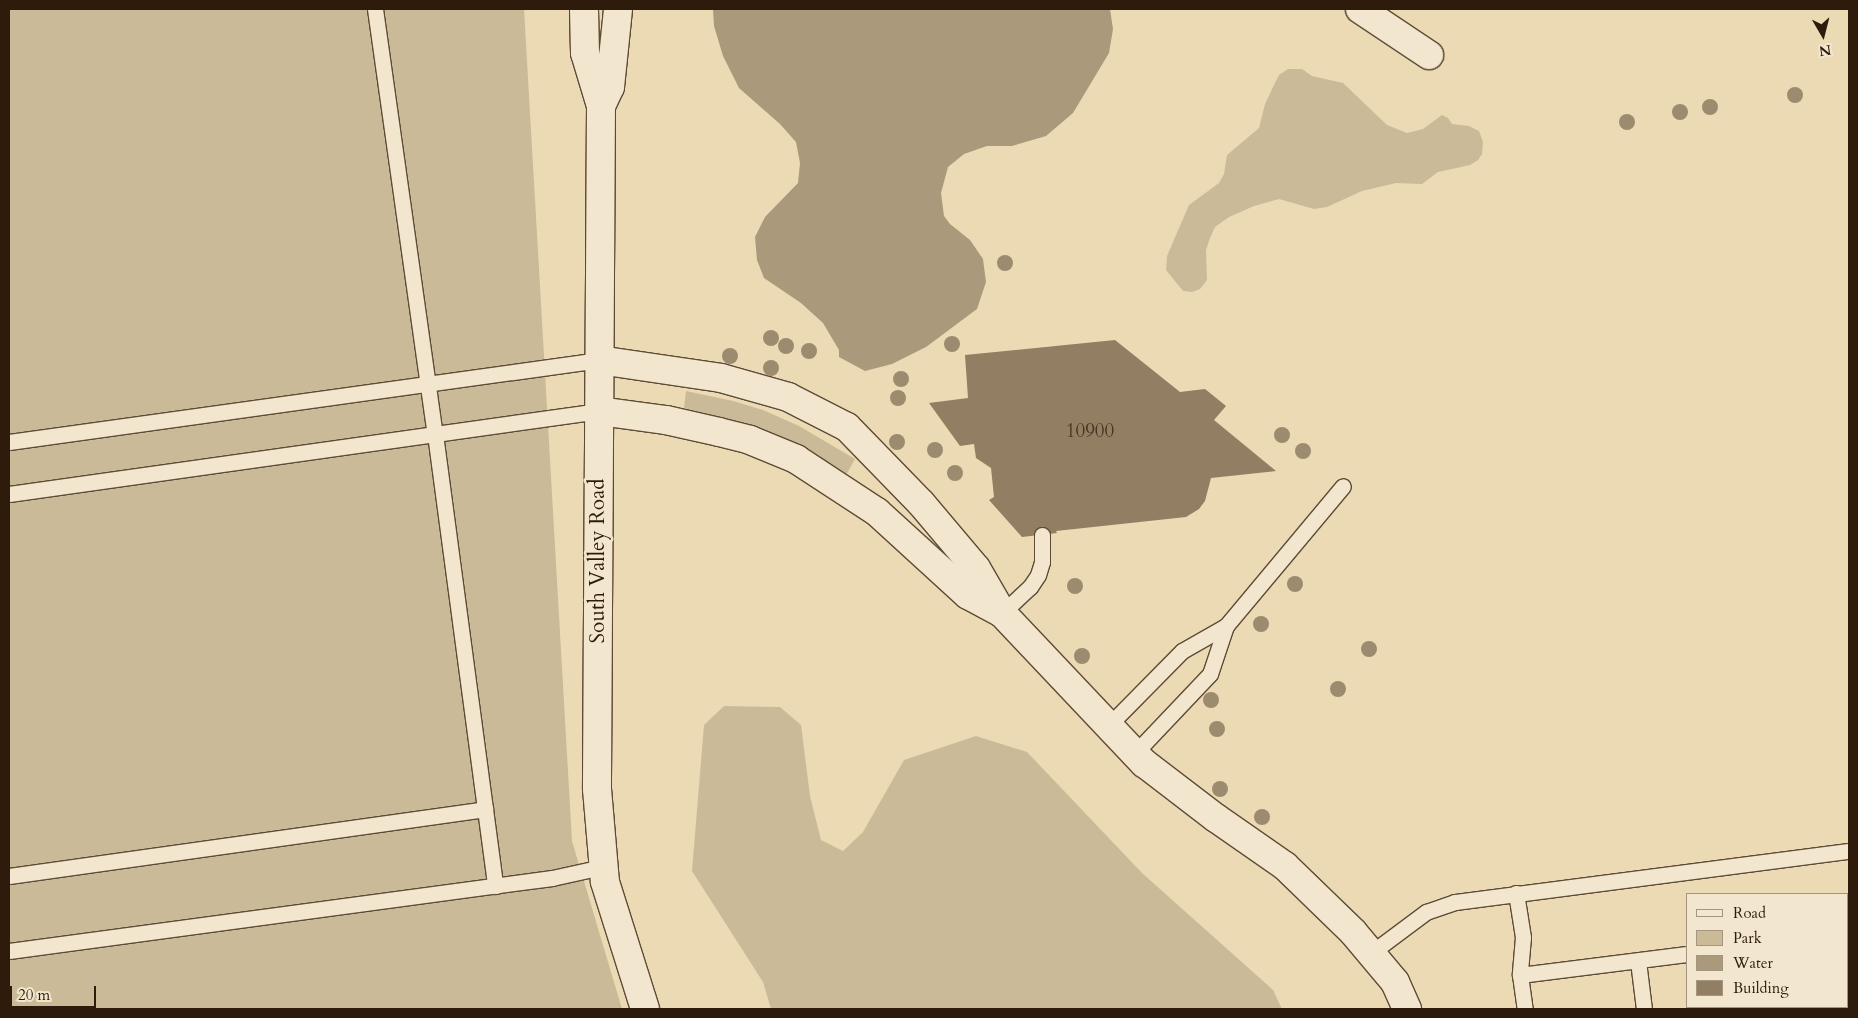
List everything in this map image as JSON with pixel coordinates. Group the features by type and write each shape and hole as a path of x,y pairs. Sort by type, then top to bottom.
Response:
{"street":[{"name":"South Valley Road","path":"584,9 585,54 601,106 597,789 602,867 610,902 644,1009"},
{"name":"South Valley Road","path":"601,106 610,87 618,9"},
{"path":"1360,9 1429,55"},
{"path":"599,360 721,378 788,397 847,427 921,503 976,568 1002,613 1135,753 1216,818 1285,866 1353,932 1371,953 1395,982 1407,1009"},
{"path":"599,411 666,420 720,432 796,458 877,512 968,595 1002,613"}],"lane":[{"path":"375,9 435,434 495,886"},
{"path":"9,442 599,360"},
{"path":"9,494 599,411"},
{"path":"1109,725 1182,651 1226,626 1343,486"},
{"path":"1002,613 1030,587 1038,575 1042,562 1042,535"},
{"path":"1135,753 1210,674 1226,626"},
{"path":"9,876 485,809"},
{"path":"1371,953 1426,912 1455,902 1516,892 1849,851"},
{"path":"9,951 552,878 602,867"},
{"path":"1516,892 1523,937 1520,975 1525,1009"},
{"path":"1520,975 1686,954"},
{"path":"1638,961 1644,1009"}],"green space":[{"path":"9,9 524,9 572,841 622,1009 9,1009"},
{"path":"1288,69 1302,69 1312,76 1343,83 1387,125 1407,133 1423,129 1442,115 1448,118 1452,124 1469,126 1479,131 1483,142 1482,154 1478,160 1470,165 1438,172 1422,184 1396,183 1362,191 1327,207 1314,209 1279,199 1254,206 1229,217 1215,227 1210,238 1206,250 1207,280 1200,289 1192,292 1183,291 1166,270 1167,256 1189,205 1219,183 1224,174 1227,155 1259,128 1265,104 1273,87 1279,75"},
{"path":"686,391 733,401 763,410 799,426 855,459 846,475 812,453 781,437 748,424 684,408"},
{"path":"724,706 780,707 801,725 810,796 821,840 843,851 863,832 904,760 976,736 1027,752 1142,873 1273,990 1282,1009 771,1009 763,982 692,871 704,725"}],"water":[{"path":"713,9 1110,9 1113,29 1109,53 1073,113 1046,136 1012,146 987,146 964,154 948,167 941,193 944,216 950,224 970,240 983,259 986,282 977,309 926,347 892,364 865,371 839,357 839,350 823,323 801,303 764,278 757,260 755,237 765,217 798,183 800,163 796,142 780,124 739,88 723,56 714,26"}],"building":[{"path":"1115,340 1180,392 1205,389 1226,406 1214,420 1276,471 1211,478 1205,501 1199,509 1186,517 1056,531 1057,533 1022,537 989,500 994,497 991,468 976,458 974,444 960,446 929,403 968,398 965,355"},
{"path":"1849,988 1849,1009 1701,1009 1848,1008"}]}
